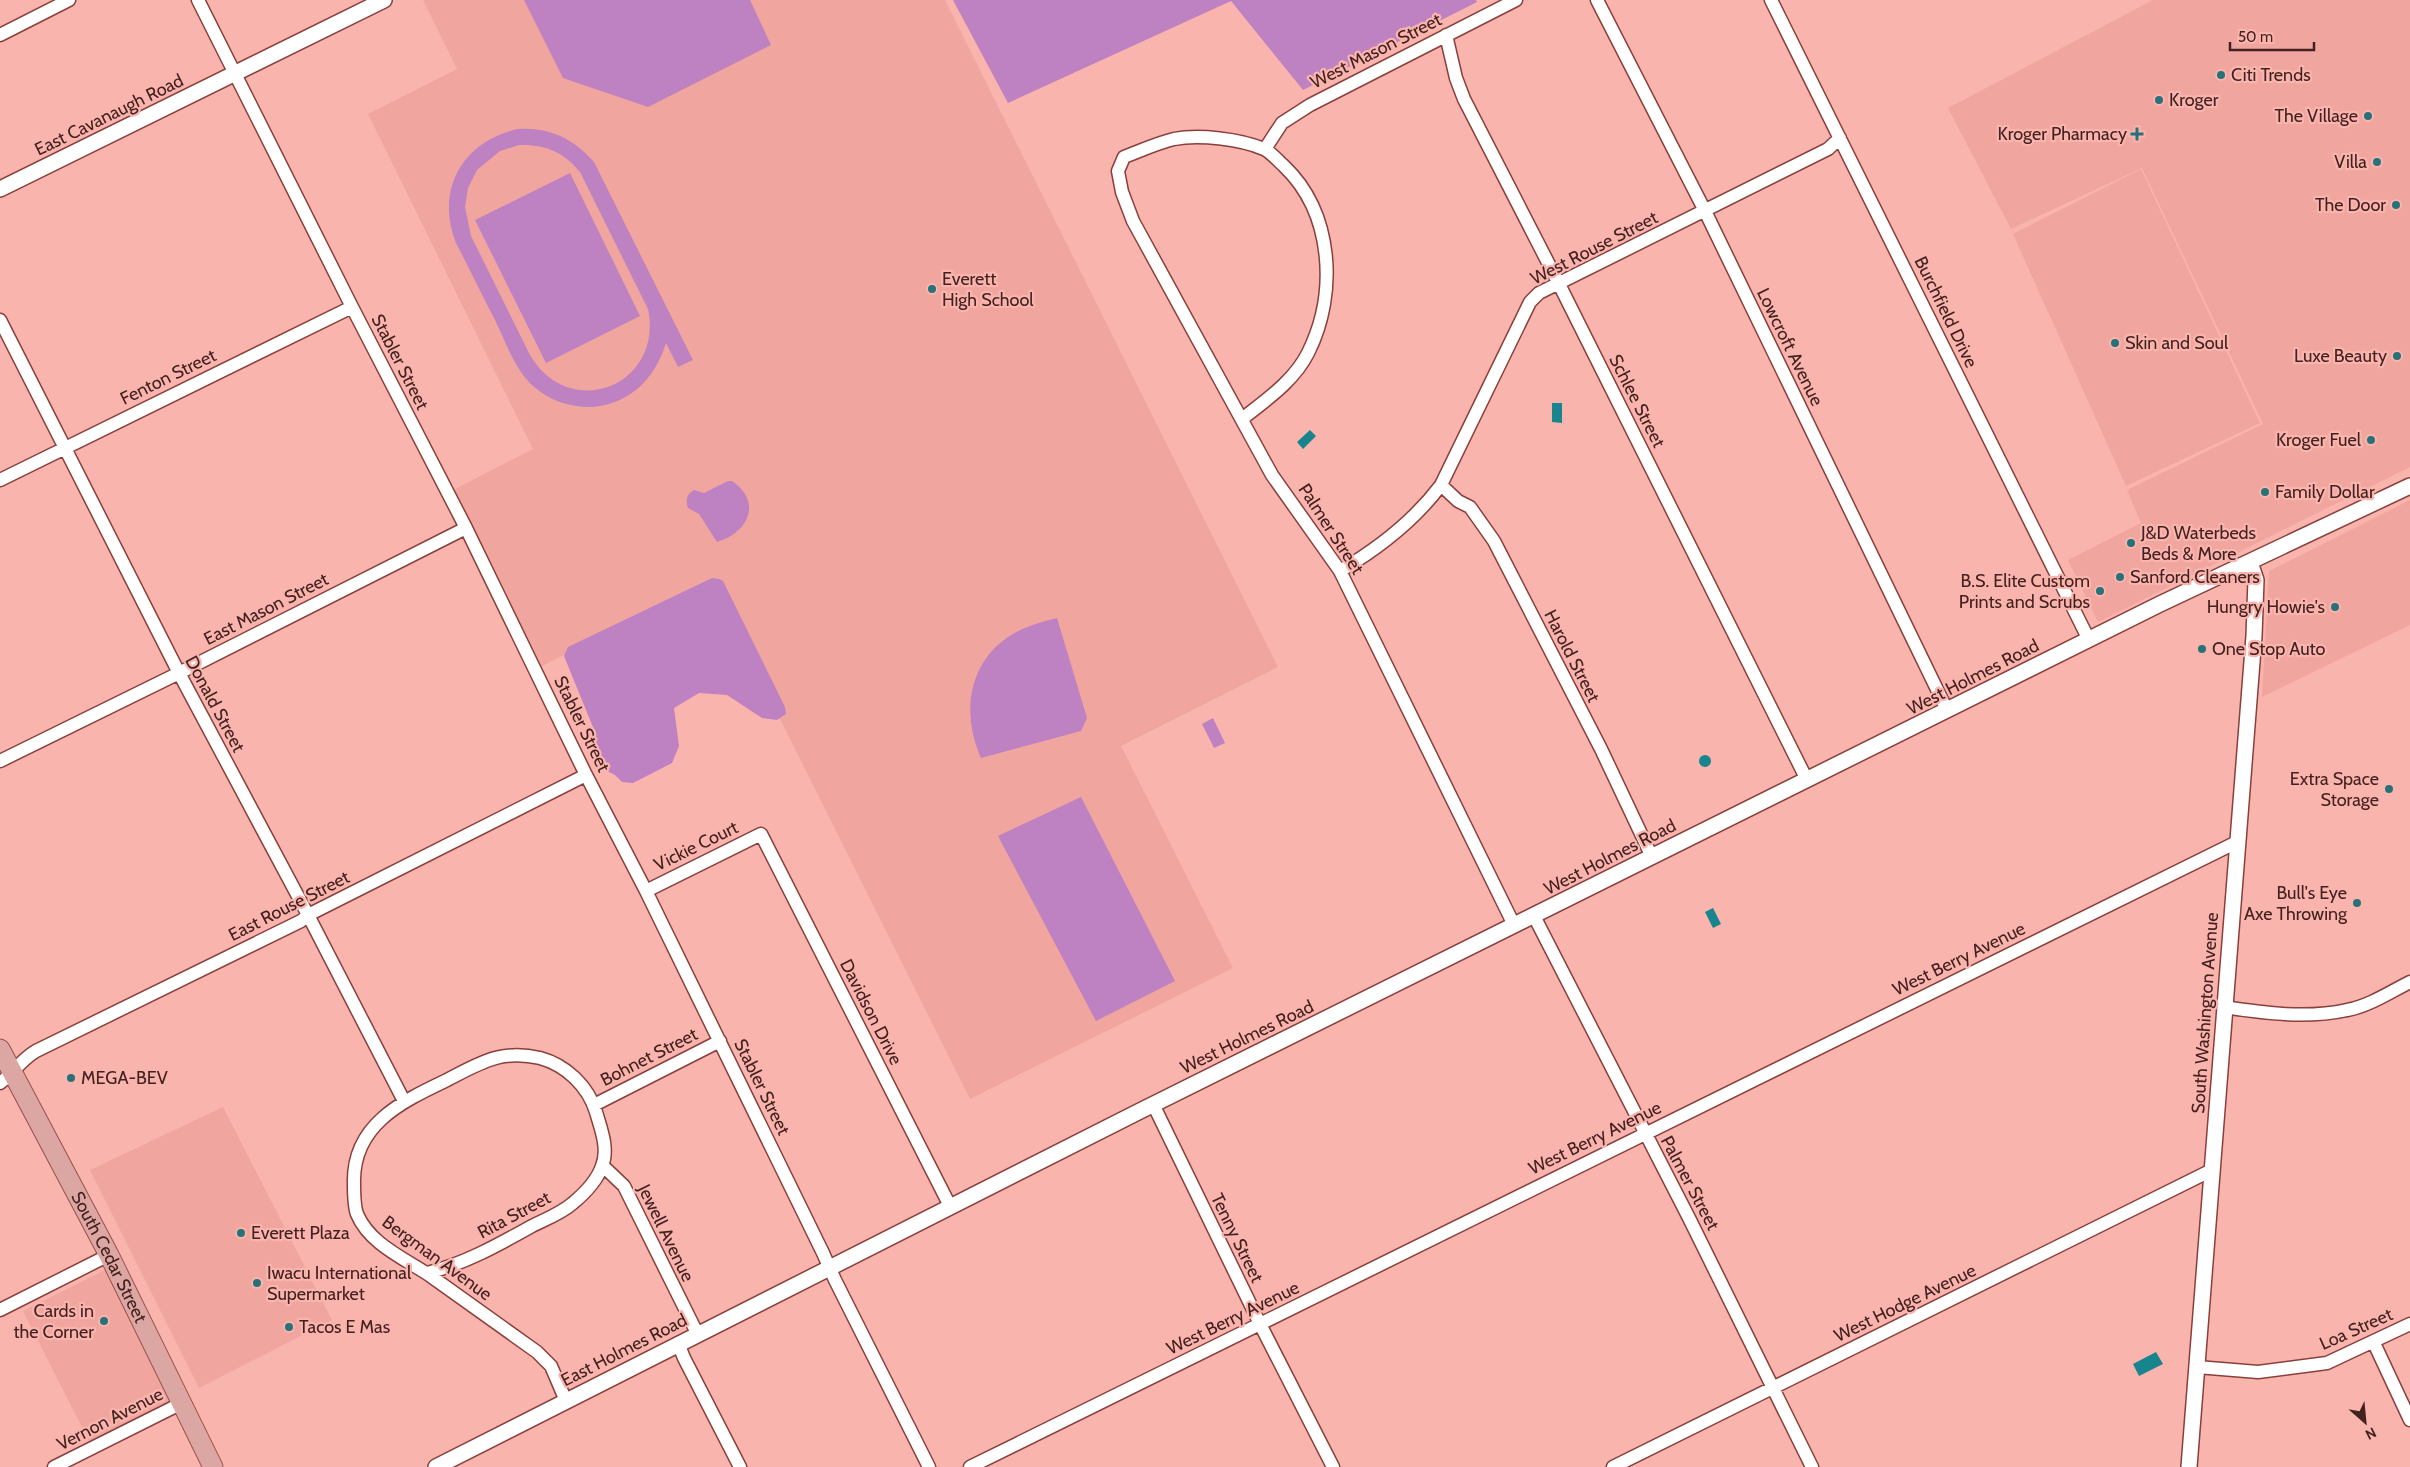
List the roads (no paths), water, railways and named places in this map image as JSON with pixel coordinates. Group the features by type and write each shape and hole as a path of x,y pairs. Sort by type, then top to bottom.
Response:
{"main road":[{"name":"South Cedar Street","path":"0,1049 6,1078 109,1255 213,1467"}],"street":[{"path":"0,35 69,0"},
{"name":"Stabler Street","path":"198,0 352,307 466,528 586,775 646,890 829,1267 929,1467"},
{"name":"East Cavanaugh Road","path":"0,188 384,0"},
{"name":"West Mason Street","path":"1266,149 1282,123 1310,105 1516,0"},
{"name":"Lowcroft Avenue","path":"1597,0 1705,211 1947,710"},
{"name":"Burchfield Drive","path":"1771,0 2088,640"},
{"name":"Schlee Street","path":"1446,35 1456,78 1464,100 1559,284 1807,780"},
{"name":"West Rouse Street","path":"1340,571 1371,552 1423,509 1441,485 1530,302 1539,294 1828,149 1840,138"},
{"name":"Palmer Street","path":"1266,149 1225,140 1174,139 1124,157 1118,171 1122,192 1133,221 1272,475 1340,571 1514,925"},
{"path":"1242,419 1284,386 1308,353 1321,316 1326,287 1325,250 1320,221 1298,180 1266,149"},
{"name":"Fenton Street","path":"0,480 352,307"},
{"name":"Donald Street","path":"0,320 179,673 308,915 404,1101"},
{"name":"Harold Street","path":"1441,485 1458,501 1470,507 1494,541 1600,749 1652,857"},
{"name":"West Holmes Road","path":"829,1267 2088,640 2410,486"},
{"name":"East Mason Street","path":"0,761 466,528"},
{"name":"South Washington Avenue","path":"2189,1467 2254,636 2256,580 2250,562"},
{"name":"East Rouse Street","path":"6,1078 25,1058 36,1051 292,925 308,915 586,775"},
{"name":"Vickie Court","path":"646,890 761,834"},
{"name":"Davidson Drive","path":"761,834 950,1206"},
{"name":"West Berry Avenue","path":"970,1467 2237,842"},
{"name":"Palmer Street","path":"1534,916 1644,1134 1689,1218 1812,1467"},
{"path":"2224,1007 2296,1015 2320,1014 2348,1010 2410,982"},
{"name":"Bohnet Street","path":"594,1105 720,1041"},
{"path":"404,1101 491,1058 513,1054 541,1059 572,1074 594,1105 605,1152 602,1166"},
{"name":"Bergman Avenue","path":"404,1101 376,1124 363,1140 354,1166 357,1213 367,1230 382,1245 427,1274 537,1352 551,1366 566,1401"},
{"name":"Tenny Street","path":"1153,1104 1260,1324 1333,1467"},
{"name":"Rita Street","path":"427,1274 460,1263 486,1251 571,1205 588,1190 602,1166"},
{"name":"Jewell Avenue","path":"602,1166 624,1186 697,1333"},
{"name":"West Hodge Avenue","path":"1613,1467 2212,1170"},
{"path":"0,1310 109,1255"},
{"name":"East Holmes Road","path":"436,1467 829,1267"},
{"name":"Loa Street","path":"2197,1367 2258,1372 2286,1370 2327,1363 2374,1343 2410,1324"},
{"path":"678,1343 740,1467"},
{"path":"2374,1343 2410,1420"},
{"name":"Vernon Avenue","path":"54,1467 182,1403"}],"water":[{"path":"1552,403 1562,403 1562,423 1552,422"},
{"path":"1310,430 1316,436 1303,449 1297,442"},
{"path":"1703,755 1707,755 1711,761 1707,767 1703,767 1699,763 1699,759"},
{"path":"1713,908 1721,924 1713,928 1705,912"},
{"path":"2156,1352 2163,1364 2139,1376 2133,1364"}],"place":[{"name":"Citi Trends","path":"2221,75"},
{"name":"Kroger","path":"2159,100"},
{"name":"The Village","path":"2368,116"},
{"name":"Kroger Pharmacy","path":"2137,134"},
{"name":"Villa","path":"2377,162"},
{"name":"The Door","path":"2396,205"},
{"name":"Everett High School","path":"932,289"},
{"name":"Skin and Soul","path":"2115,343"},
{"name":"Luxe Beauty","path":"2397,356"},
{"name":"Kroger Fuel","path":"2371,440"},
{"name":"Family Dollar","path":"2265,492"},
{"name":"J&D Waterbeds Beds & More","path":"2131,543"},
{"name":"Sanford Cleaners","path":"2120,577"},
{"name":"B.S. Elite Custom Prints and Scrubs","path":"2100,591"},
{"name":"Hungry Howie's","path":"2335,607"},
{"name":"One Stop Auto","path":"2202,649"},
{"name":"Extra Space Storage","path":"2389,789"},
{"name":"Bull's Eye Axe Throwing","path":"2357,903"},
{"name":"MEGA-BEV","path":"71,1078"},
{"name":"Everett Plaza","path":"241,1233"},
{"name":"Iwacu International Supermarket","path":"257,1283"},
{"name":"Cards in the Corner","path":"104,1321"},
{"name":"Tacos E Mas","path":"289,1327"}]}
